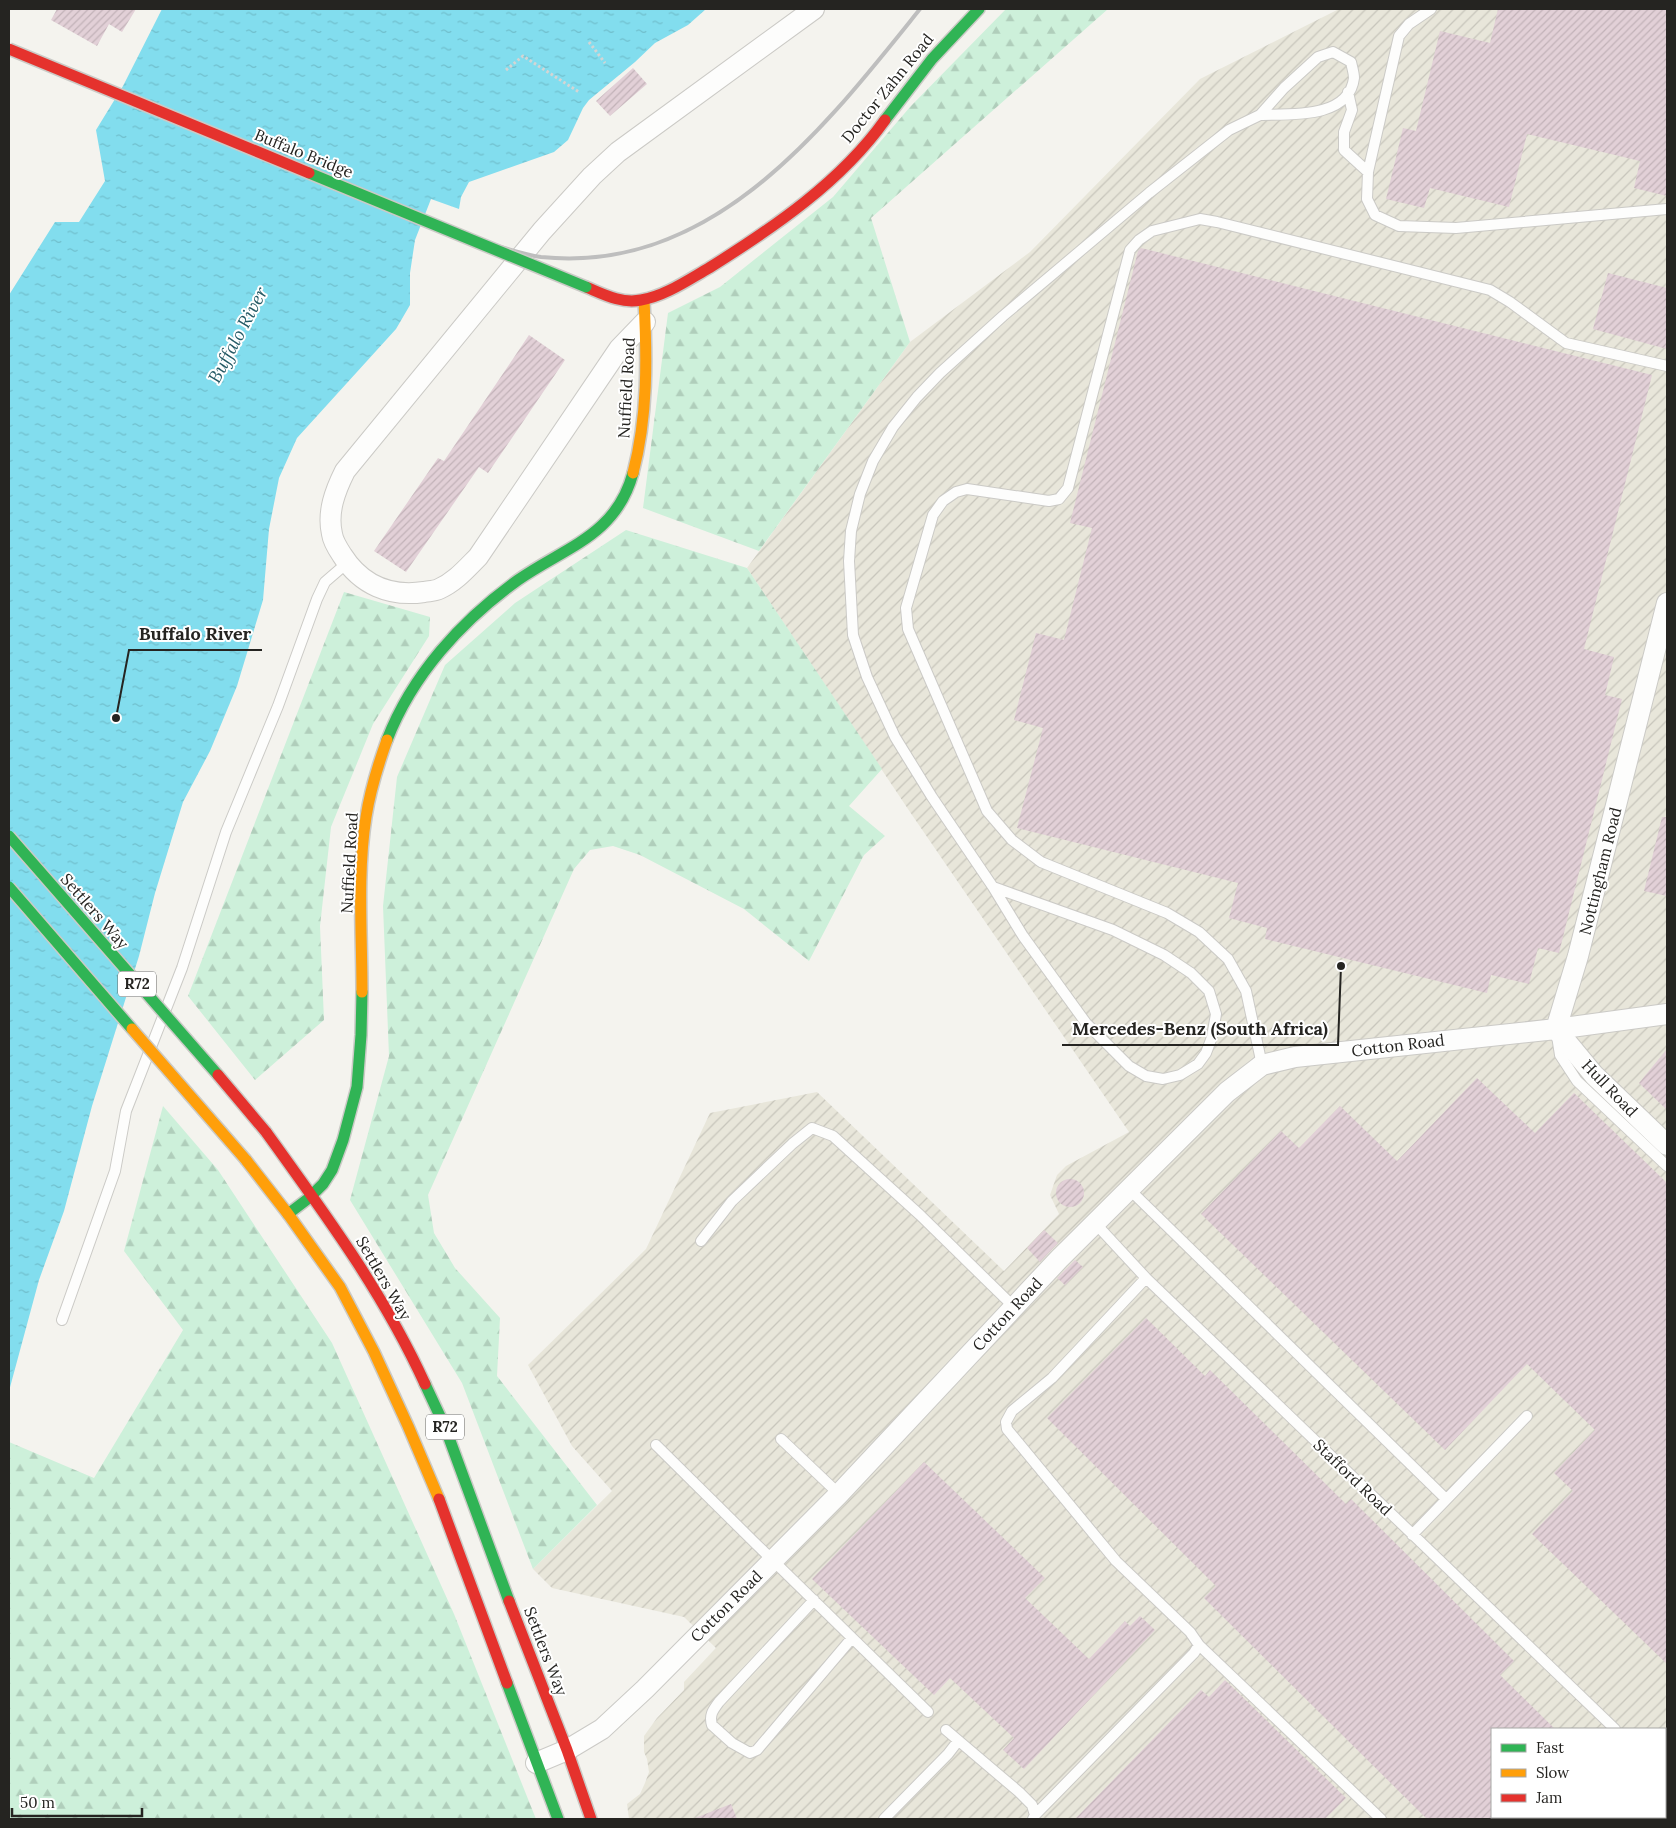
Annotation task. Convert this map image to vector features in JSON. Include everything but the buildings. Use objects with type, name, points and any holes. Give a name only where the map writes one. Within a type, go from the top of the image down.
[{"type":"main road","name":"Doctor Zahn Road","points":[[586,287],[630,301],[644,300],[684,282],[732,255],[800,207],[873,135],[930,60],[964,22],[979,9]]},
{"type":"main road","name":"Buffalo Bridge","points":[[9,49],[586,287]]},
{"type":"main road","name":"Nuffield Road","points":[[288,1214],[313,1196],[328,1178],[336,1161],[353,1108],[358,1080],[362,1009],[363,853],[368,807],[378,768],[399,711],[431,662],[480,609],[538,566],[594,532],[610,518],[627,494],[634,473],[644,417],[646,376],[644,300]]},
{"type":"main road","name":"Settlers Way","points":[[9,836],[266,1132],[313,1196],[364,1271],[414,1360],[445,1427],[592,1819]]},
{"type":"main road","name":"R72","points":[[9,887],[246,1160],[288,1214],[340,1287],[374,1352],[434,1487],[558,1819]]},
{"type":"street","points":[[645,322],[619,349],[478,557],[450,583],[438,590],[408,594],[389,591],[361,577],[347,563],[332,536],[331,521],[336,490],[345,471],[542,232],[592,176],[618,152],[814,9]]},
{"type":"street","name":"Nottingham Road","points":[[1556,1028],[1578,956],[1667,603]]},
{"type":"street","points":[[1556,1028],[1667,1014]]},
{"type":"street","name":"Cotton Road","points":[[536,1763],[567,1750],[602,1729],[638,1696],[839,1494],[1095,1223],[1227,1092],[1262,1065],[1295,1057],[1556,1028]]},
{"type":"street","name":"Hull Road","points":[[1556,1028],[1594,1075],[1667,1145]]},
{"type":"lane","points":[[1431,9],[1409,24],[1399,36],[1368,172],[1367,199],[1374,215],[1399,226],[1456,228],[1667,209]]},
{"type":"lane","points":[[992,887],[1113,930],[1164,955],[1191,973],[1209,991],[1216,1014],[1212,1037],[1206,1054],[1198,1064],[1180,1075],[1163,1079],[1146,1076],[1129,1066],[1086,1023],[1023,936],[895,738],[867,677],[853,635],[849,561],[851,531],[860,494],[874,461],[893,427],[917,397],[940,373],[1003,316],[1149,193],[1228,130],[1260,114],[1284,88],[1318,58],[1333,52],[1351,62],[1354,78],[1348,92],[1336,106],[1301,114],[1260,114]]},
{"type":"lane","points":[[1348,92],[1352,110],[1344,132],[1344,150],[1368,172]]},
{"type":"lane","points":[[1262,1065],[1246,991],[1228,959],[1199,932],[1167,913],[1041,862],[1012,840],[987,811],[908,629],[906,608],[933,515],[943,501],[956,492],[967,489],[1049,501],[1059,499],[1068,488],[1130,250],[1139,240],[1152,231],[1200,219],[1490,290],[1510,302],[1566,343],[1667,366]]},
{"type":"lane","points":[[62,1320],[115,1170],[126,1111],[182,968],[226,832],[278,706],[317,599],[326,582],[347,563]]},
{"type":"lane","points":[[1556,1028],[1560,1055],[1577,1081],[1667,1166]]},
{"type":"lane","points":[[701,1241],[732,1201],[792,1144],[812,1128],[833,1136],[920,1215],[1014,1307]]},
{"type":"lane","points":[[1129,1189],[1446,1499]]},
{"type":"lane","name":"Stafford Road","points":[[1095,1223],[1146,1278],[1614,1728]]},
{"type":"lane","points":[[1146,1278],[1052,1378],[1012,1411],[1006,1422],[1007,1429],[1116,1561],[1190,1632],[1199,1644],[1381,1819]]},
{"type":"lane","points":[[1412,1534],[1527,1416]]},
{"type":"lane","points":[[781,1439],[839,1494]]},
{"type":"lane","points":[[656,1445],[928,1712]]},
{"type":"lane","points":[[814,1600],[719,1702],[712,1712],[710,1719],[712,1725],[742,1749],[750,1753],[757,1750],[852,1638]]},
{"type":"lane","points":[[1034,1817],[1194,1653],[1199,1644]]},
{"type":"lane","points":[[946,1730],[1020,1792],[1032,1805],[1034,1817]]},
{"type":"lane","points":[[884,1819],[948,1754],[958,1740]]},
{"type":"path","points":[[589,42],[605,63]]},
{"type":"path","points":[[506,70],[523,56],[579,92]]},
{"type":"shaded area","points":[[1339,9],[1667,9],[1667,1819],[629,1819],[627,1804],[640,1794],[649,1772],[644,1752],[644,1736],[657,1718],[684,1690],[684,1682],[716,1648],[684,1617],[552,1588],[533,1569],[612,1491],[572,1446],[528,1365],[646,1249],[710,1113],[817,1092],[1004,1271],[1059,1214],[1050,1195],[1057,1175],[1066,1166],[1129,1132],[910,812],[747,568],[910,342],[1030,252],[1200,79]]},
{"type":"green space","points":[[1006,9],[1108,9],[871,218],[910,342],[759,551],[643,508],[668,313],[720,287],[833,197],[910,107]]},
{"type":"green space","points":[[626,530],[747,568],[882,769],[849,806],[885,836],[864,855],[809,961],[744,909],[640,855],[613,846],[590,850],[574,869],[428,1195],[434,1233],[455,1268],[500,1318],[497,1376],[597,1505],[533,1569],[462,1383],[350,1200],[389,1056],[383,906],[397,777],[445,665],[515,603]]},
{"type":"green space","points":[[344,592],[430,617],[429,636],[373,724],[331,827],[320,926],[324,1020],[255,1080],[188,996]]},
{"type":"green space","points":[[163,1106],[218,1170],[332,1343],[454,1614],[536,1819],[9,1819],[9,1442],[94,1478],[183,1330],[124,1251]]},
{"type":"water","name":"Buffalo River","points":[[162,9],[706,9],[688,25],[655,43],[589,100],[583,108],[568,140],[554,152],[469,182],[461,197],[459,209],[431,199],[415,240],[410,273],[410,305],[396,329],[297,438],[279,478],[269,529],[263,600],[237,686],[210,751],[183,802],[155,893],[139,956],[92,1106],[64,1211],[39,1280],[9,1391],[9,295],[55,222],[79,222],[105,181],[96,130],[123,86]]},
{"type":"railway","points":[[9,46],[479,240],[517,252],[541,257],[603,256],[659,242],[711,218],[759,184],[804,144],[845,100],[920,9]]},
{"type":"traffic: fast","points":[[885,120],[932,59],[979,9]]},
{"type":"traffic: fast","points":[[309,173],[586,287]]},
{"type":"traffic: fast","points":[[387,740],[397,716],[410,693],[424,672],[458,632],[477,613],[518,580],[587,538],[602,526],[614,512],[625,494],[633,473]]},
{"type":"traffic: fast","points":[[9,836],[218,1075]]},
{"type":"traffic: fast","points":[[9,887],[132,1029]]},
{"type":"traffic: fast","points":[[288,1214],[309,1198],[323,1184],[332,1170],[343,1140],[357,1087],[362,992]]},
{"type":"traffic: fast","points":[[425,1384],[445,1427],[509,1601]]},
{"type":"traffic: fast","points":[[507,1683],[558,1819]]},
{"type":"traffic: slow","points":[[633,473],[644,409],[646,343],[644,300]]},
{"type":"traffic: slow","points":[[362,992],[361,882],[363,839],[372,788],[387,740]]},
{"type":"traffic: slow","points":[[132,1029],[246,1160]]},
{"type":"traffic: slow","points":[[246,1160],[288,1214],[340,1287],[374,1352],[439,1499]]},
{"type":"traffic: jam","points":[[9,49],[309,173]]},
{"type":"traffic: jam","points":[[586,287],[612,298],[634,301],[659,295],[685,282],[757,237],[827,184],[848,164],[885,120]]},
{"type":"traffic: jam","points":[[218,1075],[266,1132]]},
{"type":"traffic: jam","points":[[266,1132],[372,1285],[409,1350],[425,1384]]},
{"type":"traffic: jam","points":[[439,1499],[507,1683]]},
{"type":"traffic: jam","points":[[509,1601],[567,1750],[591,1819]]},
{"type":"place","name":"Buffalo River","points":[[116,718]]},
{"type":"place","name":"Mercedes-Benz (South Africa)","points":[[1341,966]]}]
